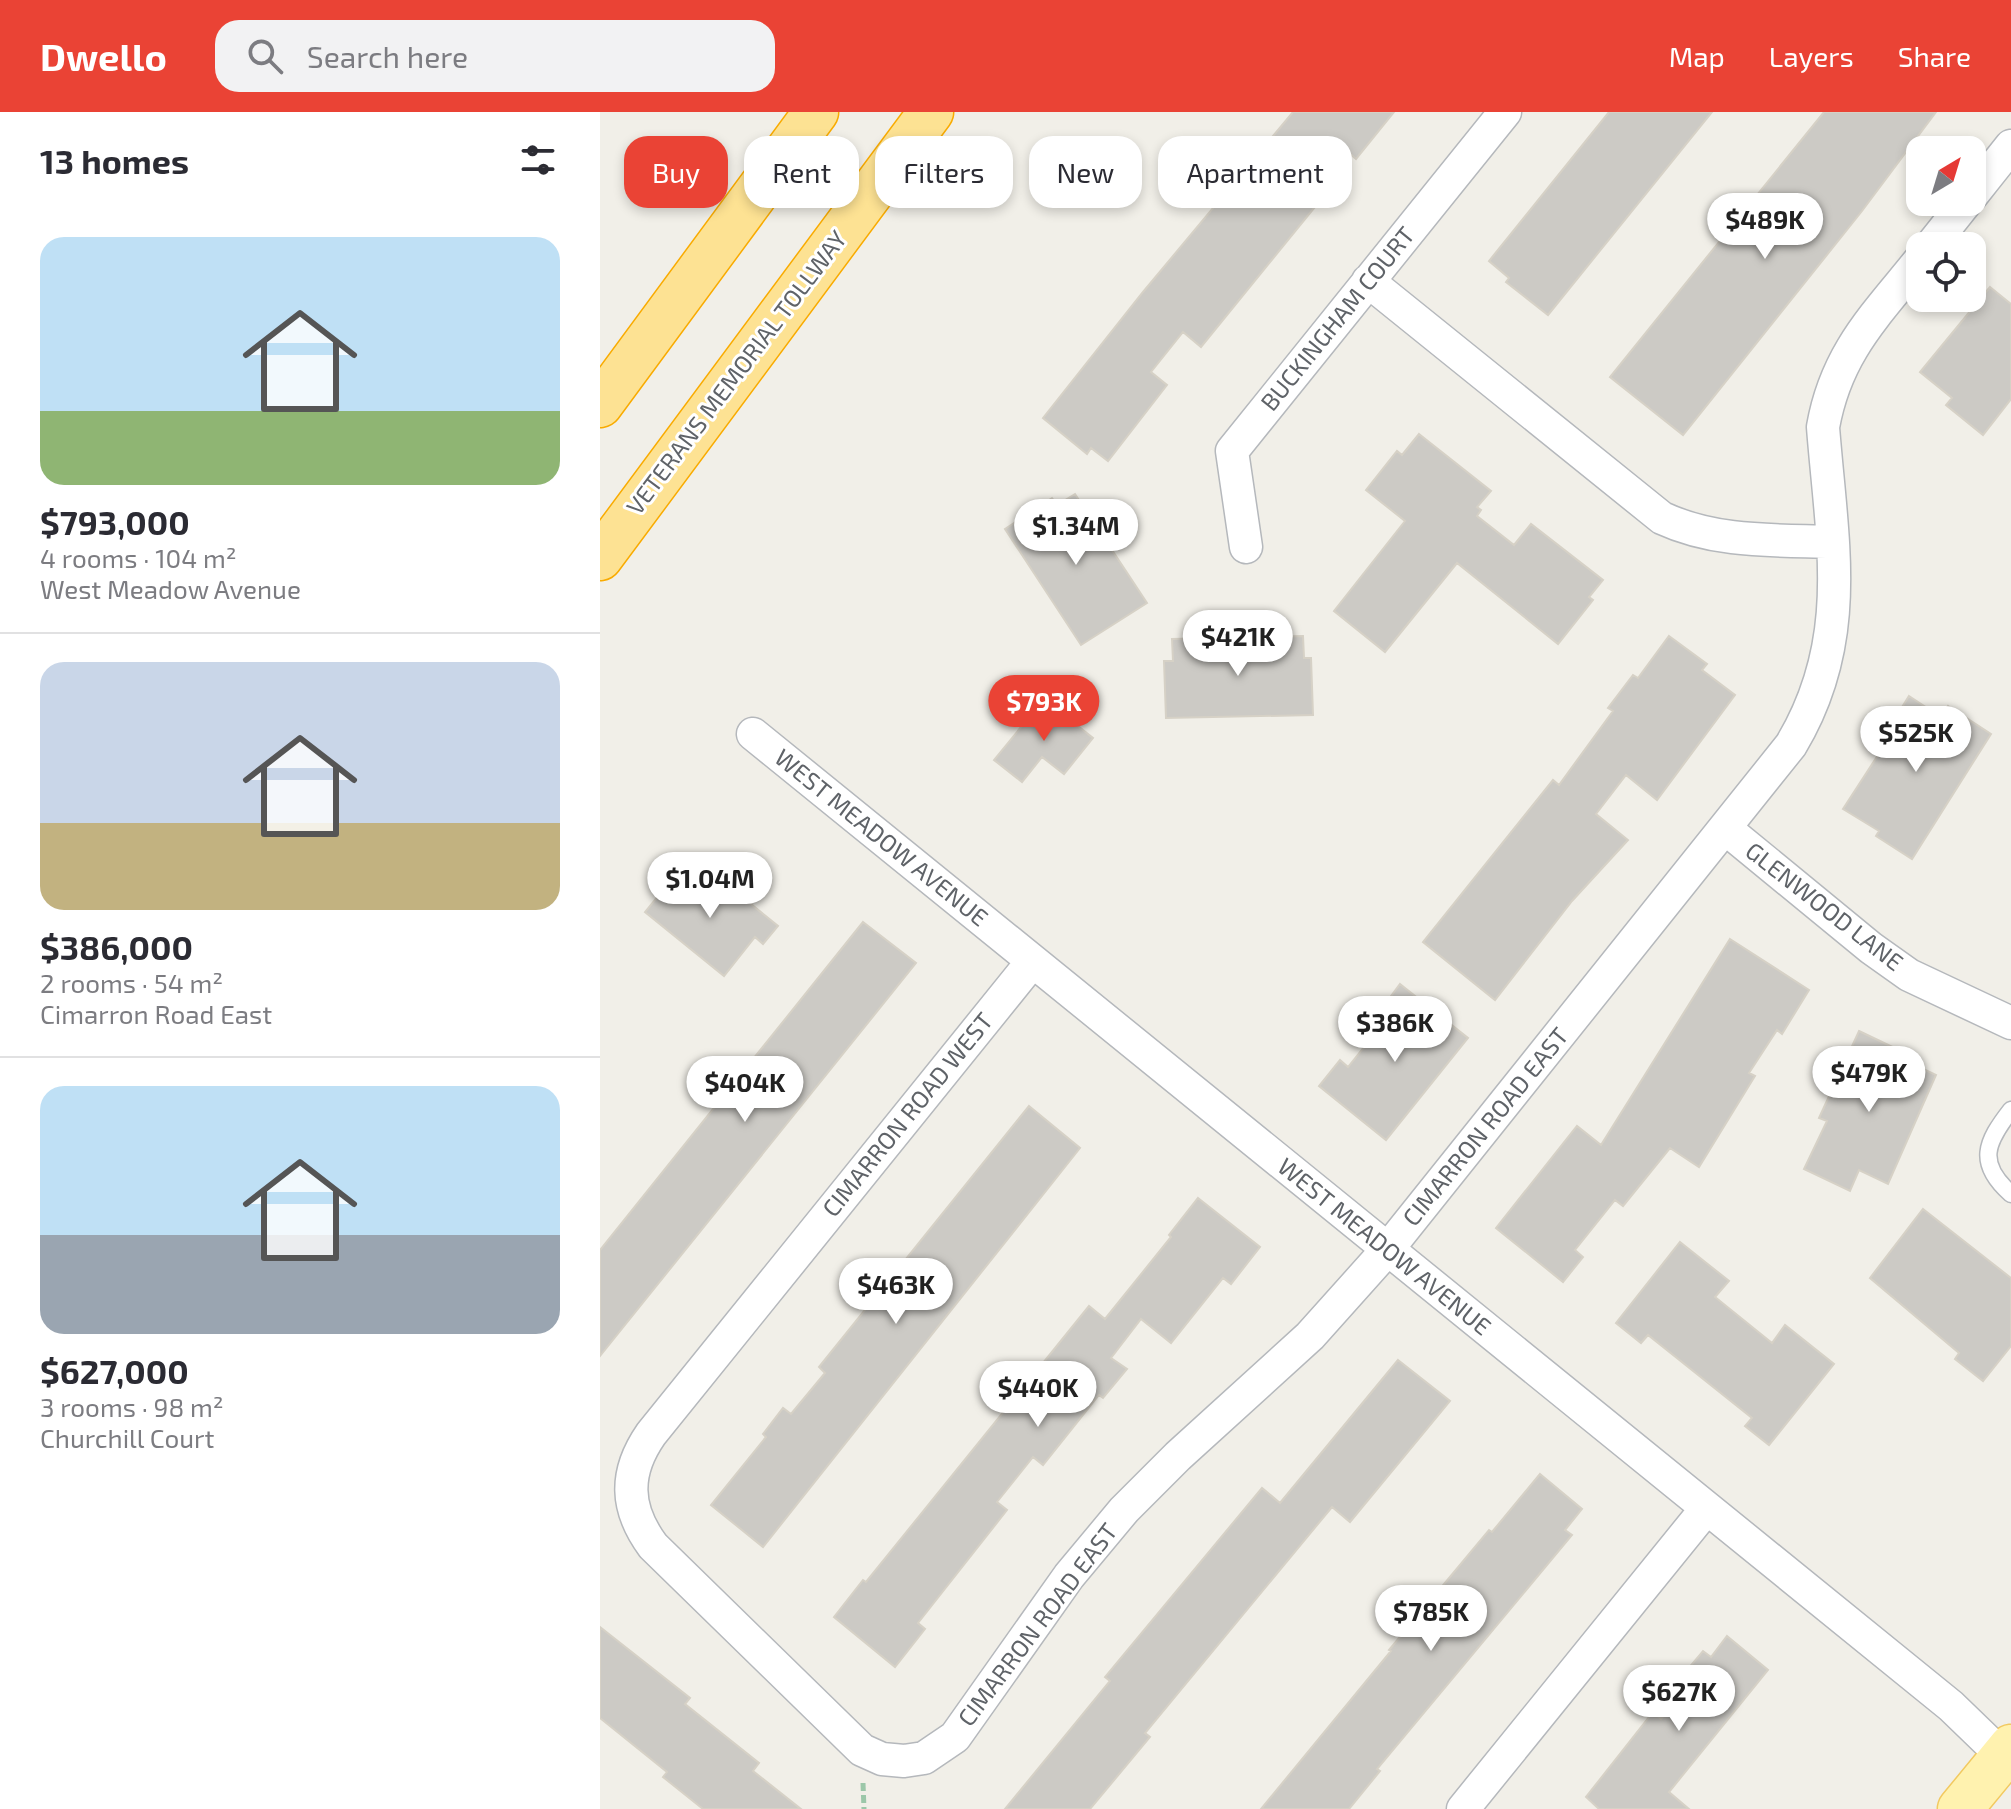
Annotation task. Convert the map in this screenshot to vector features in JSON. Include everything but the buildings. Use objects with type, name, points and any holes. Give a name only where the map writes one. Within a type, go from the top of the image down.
[{"type":"highway","points":[[600,405],[813,112]]},
{"type":"highway","name":"VETERANS MEMORIAL TOLLWAY","points":[[600,558],[931,112]]},
{"type":"main road","points":[[1960,1809],[2009,1756]]},
{"type":"street","name":"BUCKINGHAM COURT","points":[[1246,547],[1232,451],[1505,112]]},
{"type":"street","points":[[1986,177],[2011,146]]},
{"type":"street","points":[[1942,232],[1955,216]]},
{"type":"street","name":"CIMARRON ROAD EAST","points":[[791,1681],[862,1750],[882,1759],[904,1761],[924,1758],[955,1737],[1069,1576],[1124,1510],[1178,1456],[1310,1336],[1387,1250],[1726,829],[1791,745],[1806,720],[1826,667],[1835,610],[1823,427],[1828,398],[1854,343],[1906,278]]},
{"type":"street","points":[[1368,281],[1662,518],[1689,530],[1720,537],[1832,542]]},
{"type":"street","name":"WEST MEADOW AVENUE","points":[[753,734],[2009,1756]]},
{"type":"street","name":"GLENWOOD LANE","points":[[1726,829],[1871,948],[1909,975],[2011,1023]]},
{"type":"street","name":"CIMARRON ROAD WEST","points":[[791,1681],[653,1546],[640,1529],[629,1494],[635,1461],[651,1434],[1032,962]]},
{"type":"street","points":[[1463,1809],[1706,1509]]},
{"type":"lane","points":[[2011,1110],[1988,1146],[1992,1173],[2011,1194]]}]
